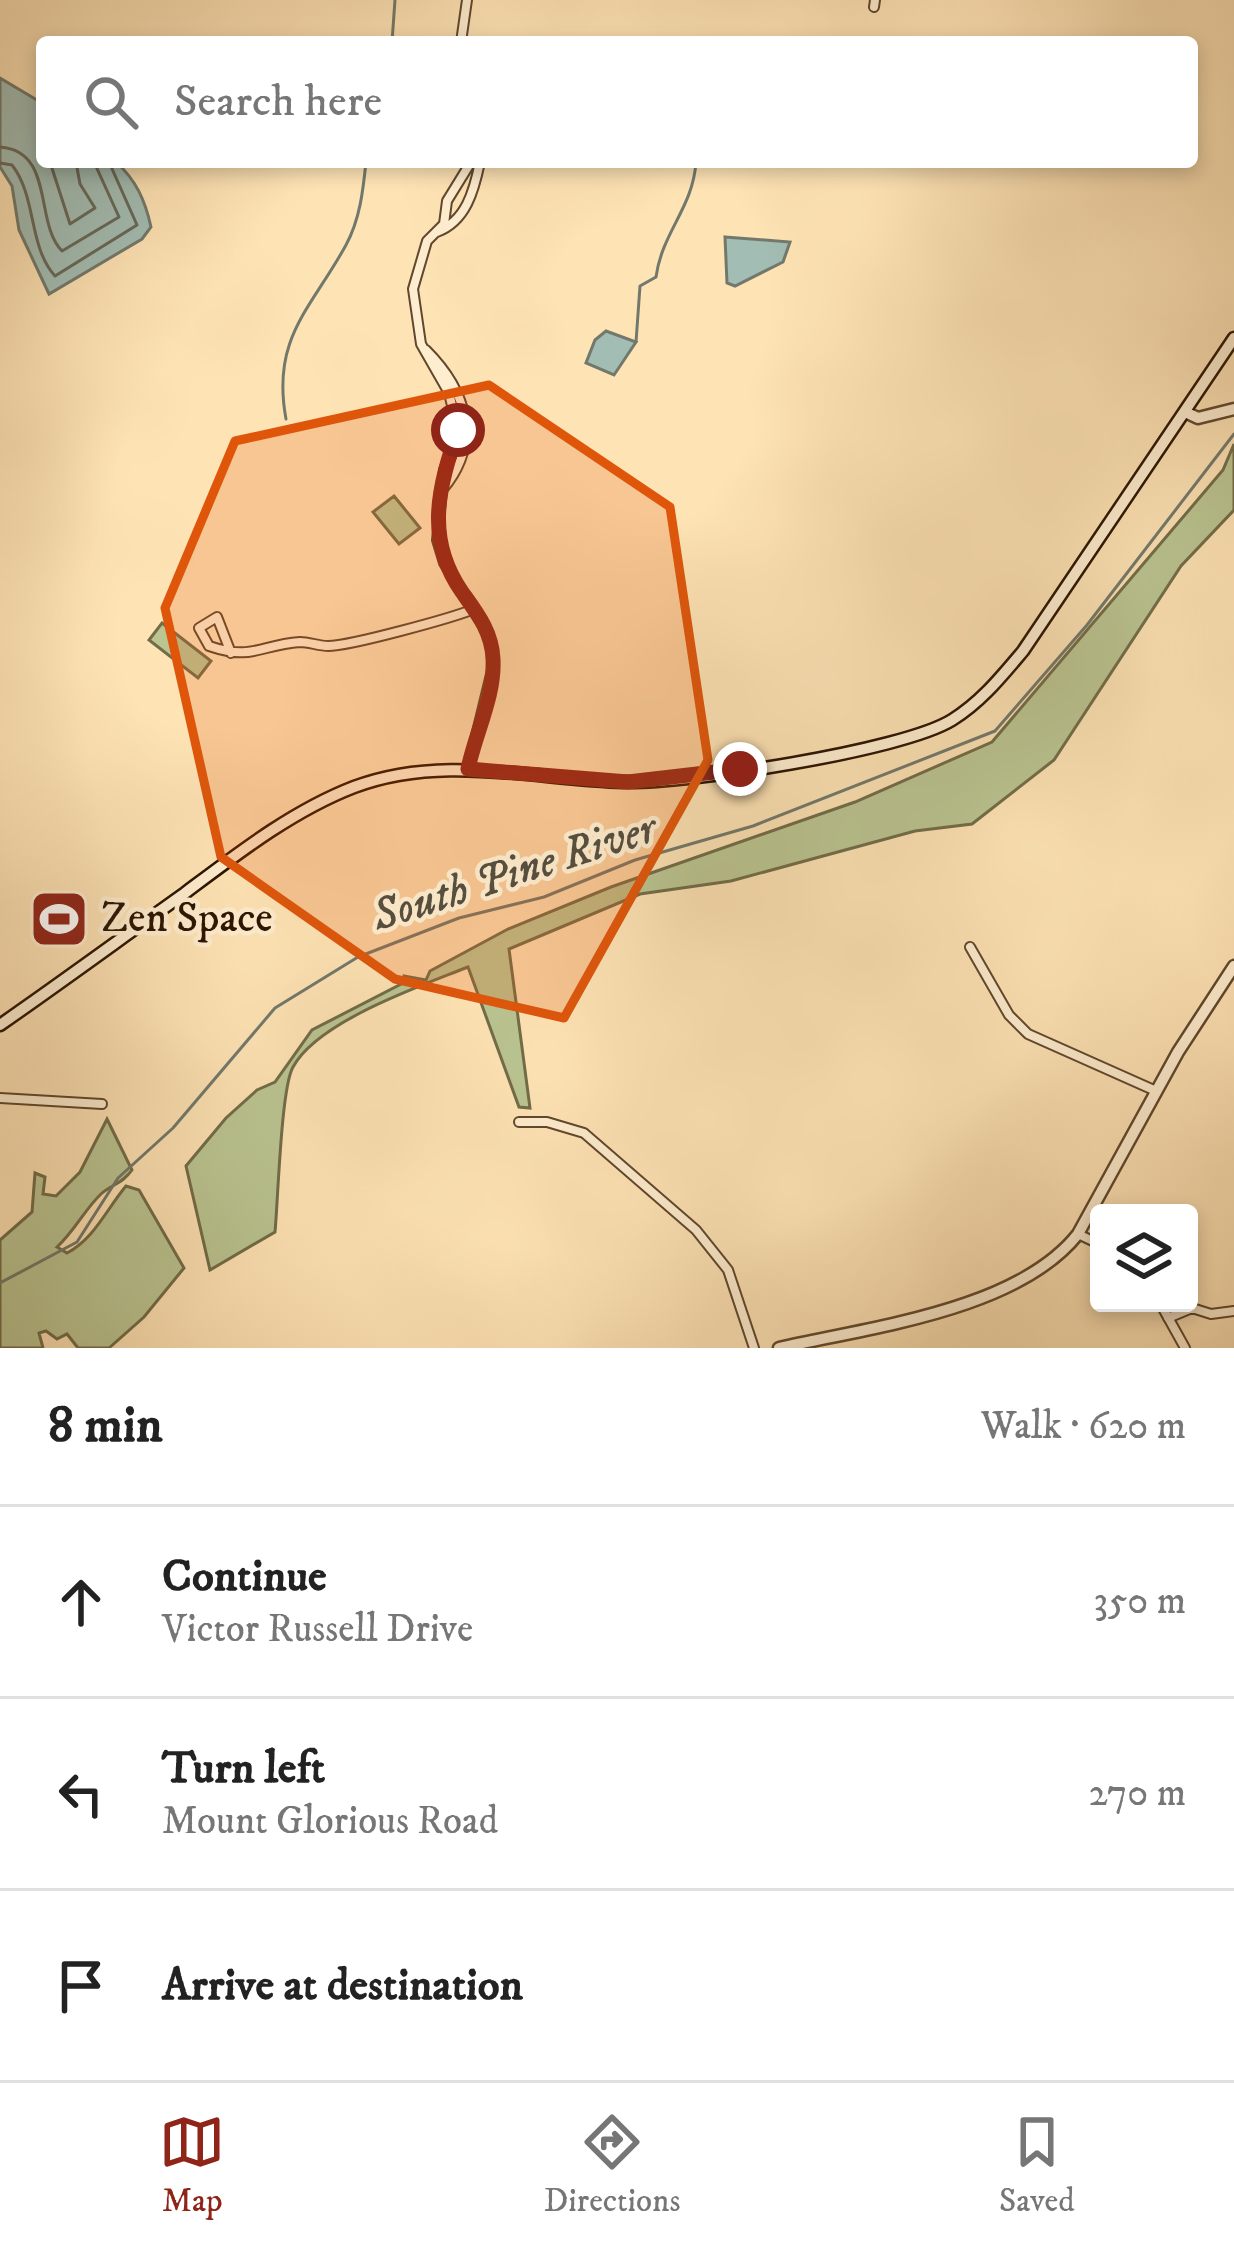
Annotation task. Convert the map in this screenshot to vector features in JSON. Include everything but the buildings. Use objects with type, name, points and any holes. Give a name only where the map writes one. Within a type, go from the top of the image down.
[{"type":"main road","points":[[0,1025],[229,861],[304,811],[355,787],[427,769],[628,782],[676,780],[904,741],[949,722],[989,692],[1024,652],[1234,338]]},
{"type":"main road","points":[[1185,412],[1198,418],[1228,411]]},
{"type":"main road","points":[[779,1348],[1008,1288],[1040,1271],[1078,1234],[1156,1091],[1234,966]]},
{"type":"street","points":[[462,36],[467,0]]},
{"type":"street","points":[[468,769],[494,662],[487,631],[444,562],[437,540],[442,490],[458,430],[458,402],[421,344],[413,289],[418,261],[444,224],[458,178],[469,168]]},
{"type":"street","points":[[436,232],[454,224],[465,209],[475,168]]},
{"type":"street","points":[[231,653],[224,622],[217,617],[199,628],[209,646],[231,653],[250,656],[300,642],[332,646],[446,621],[474,609]]},
{"type":"street","points":[[970,946],[1009,1015],[1028,1034],[1156,1091]]},
{"type":"street","points":[[0,1098],[102,1104]]},
{"type":"street","points":[[519,1122],[547,1122],[584,1133],[696,1230],[728,1270],[754,1348]]},
{"type":"street","points":[[1078,1234],[1090,1240]]},
{"type":"street","points":[[1168,1318],[1192,1308],[1211,1314],[1234,1311]]},
{"type":"street","points":[[1165,1312],[1185,1348]]},
{"type":"street","points":[[850,1332],[856,1348]]},
{"type":"highlighted area","points":[[489,385],[670,507],[708,760],[564,1018],[395,979],[221,857],[165,608],[235,441]]},
{"type":"green space","points":[[1234,444],[1234,510],[1181,566],[1054,760],[972,824],[915,831],[731,881],[640,894],[509,949],[530,1108],[519,1107],[468,967],[347,1020],[306,1050],[293,1067],[283,1120],[275,1232],[210,1270],[186,1166],[226,1118],[257,1090],[275,1082],[312,1030],[403,983],[404,976],[426,980],[430,971],[508,929],[611,887],[855,802],[992,742],[1223,470]]},
{"type":"green space","points":[[394,496],[420,528],[399,544],[373,512]]},
{"type":"green space","points":[[162,623],[211,661],[198,678],[149,640]]},
{"type":"green space","points":[[107,1119],[132,1170],[101,1194],[57,1247],[67,1253],[85,1240],[126,1186],[139,1190],[184,1268],[144,1317],[109,1348],[78,1348],[67,1334],[57,1339],[46,1331],[39,1333],[43,1348],[0,1348],[0,1240],[32,1212],[35,1173],[45,1177],[43,1194],[56,1196],[80,1172]]},
{"type":"water","points":[[0,78],[36,99],[36,168],[122,168],[139,191],[151,227],[142,239],[49,294],[19,230],[12,186],[0,167]]},
{"type":"water","points":[[725,237],[790,242],[783,262],[735,286],[727,283]]},
{"type":"water","points":[[606,331],[636,342],[614,375],[586,363],[595,340]]},
{"type":"waterway","points":[[392,36],[395,0]]},
{"type":"waterway","points":[[286,419],[283,391],[289,345],[351,235],[365,168]]},
{"type":"waterway","points":[[636,342],[640,286],[656,277],[695,168]]},
{"type":"waterway","name":"South Pine River","points":[[0,1283],[77,1242],[118,1178],[173,1128],[275,1008],[358,957],[459,918],[544,897],[635,860],[753,826],[995,731],[1087,625],[1234,434]]},
{"type":"place","name":"Zen Space","points":[[59,919]]},
{"type":"route","points":[[458,430],[444,470],[437,540],[444,562],[487,631],[494,662],[468,769],[628,782],[740,769]]}]
